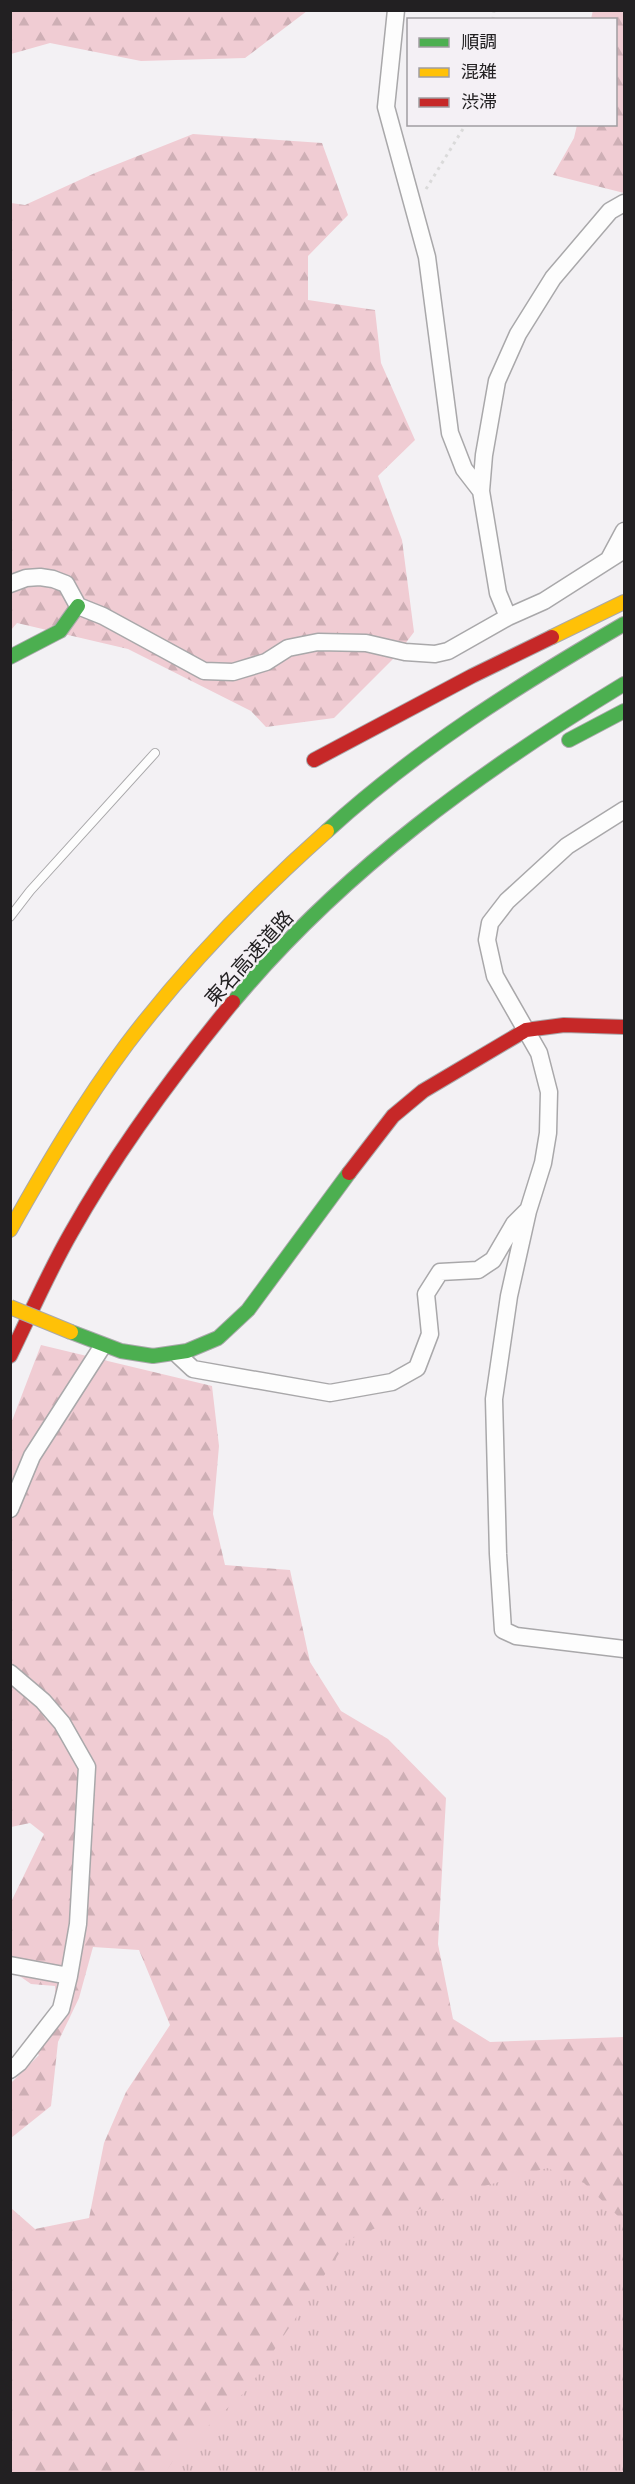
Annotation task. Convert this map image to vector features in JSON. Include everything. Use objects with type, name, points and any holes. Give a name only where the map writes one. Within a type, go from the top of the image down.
[{"type":"main road","points":[[314,760],[472,676],[624,602]]},
{"type":"main road","points":[[10,657],[60,631],[78,606]]},
{"type":"main road","name":"東名高速道路","points":[[10,1230],[42,1172],[106,1074],[183,977],[262,890],[347,810],[442,736],[512,688],[624,624]]},
{"type":"main road","name":"東名高速道路","points":[[10,1356],[78,1220],[112,1165],[155,1103],[232,1003],[342,889],[447,800],[508,756],[624,684]]},
{"type":"main road","points":[[560,746],[624,711]]},
{"type":"main road","points":[[456,813],[475,799]]},
{"type":"main road","points":[[155,1103],[246,1008]]},
{"type":"main road","points":[[10,1307],[102,1347],[129,1355],[178,1355],[223,1335],[241,1318],[393,1116],[423,1091],[526,1030],[564,1025],[624,1027]]},
{"type":"street","points":[[396,10],[386,107],[427,257],[450,433],[464,469],[481,491]]},
{"type":"street","points":[[508,617],[498,593],[481,491],[484,455],[497,381],[518,334],[553,278],[610,211],[624,204]]},
{"type":"street","points":[[608,560],[624,531]]},
{"type":"street","points":[[10,584],[33,577],[53,579],[66,584],[78,606],[103,616],[204,671],[233,672],[266,662],[288,648],[318,642],[366,643],[405,652],[435,654],[448,651],[508,617],[544,601],[624,550]]},
{"type":"street","points":[[624,810],[567,846],[507,901],[490,922],[487,940],[495,976],[539,1053],[549,1092],[548,1132],[543,1163],[528,1211],[509,1296],[494,1399],[498,1554],[503,1630],[516,1636],[616,1646],[624,1649]]},
{"type":"street","points":[[178,1355],[193,1369],[330,1393],[392,1382],[417,1368],[430,1334],[426,1294],[440,1272],[477,1270],[493,1260],[514,1224],[528,1211]]},
{"type":"street","points":[[10,1509],[32,1456],[102,1347]]},
{"type":"street","points":[[10,1673],[43,1701],[63,1723],[87,1767],[78,1924],[61,2009],[19,2063],[10,2070]]},
{"type":"street","points":[[10,1965],[69,1976]]},
{"type":"lane","points":[[10,917],[30,891],[155,753]]},
{"type":"path","points":[[414,204],[440,169],[465,126]]},
{"type":"green space","points":[[11,10],[307,11],[245,58],[141,61],[50,43],[11,54]]},
{"type":"green space","points":[[593,10],[624,11],[624,193],[553,175],[574,138],[577,126],[617,126],[617,18],[591,18]]},
{"type":"green space","points":[[193,134],[322,143],[348,215],[308,256],[308,300],[375,310],[381,363],[415,440],[378,476],[402,540],[414,632],[396,656],[334,718],[266,727],[251,711],[128,649],[17,623],[11,630],[11,203],[25,205],[95,173]]},
{"type":"green space","points":[[41,1345],[212,1386],[219,1446],[213,1514],[225,1565],[290,1570],[310,1662],[341,1711],[388,1739],[446,1798],[438,1944],[453,2019],[490,2042],[624,2037],[624,2222],[584,2183],[547,2168],[450,2196],[348,2240],[248,2389],[176,2456],[165,2473],[11,2473],[11,2208],[35,2229],[89,2218],[104,2143],[126,2092],[170,2025],[139,1950],[93,1947],[79,1998],[58,2042],[51,2106],[11,2138],[11,2083],[39,2055],[30,2046],[56,2003],[55,1986],[31,1984],[11,1970],[11,1902],[44,1834],[30,1823],[11,1827],[10,1426]]},
{"type":"green space","points":[[442,2156],[624,2170],[624,2473],[130,2474],[234,2317]]},
{"type":"traffic: fast","points":[[10,657],[60,631],[78,606]]},
{"type":"traffic: fast","points":[[327,831],[397,773],[470,720],[624,624]]},
{"type":"traffic: fast","points":[[233,1002],[275,954],[320,909],[415,827],[517,752],[624,684]]},
{"type":"traffic: fast","points":[[569,740],[624,711]]},
{"type":"traffic: fast","points":[[71,1332],[121,1351],[153,1356],[187,1351],[218,1338],[248,1310],[349,1173]]},
{"type":"traffic: slow","points":[[552,637],[624,602]]},
{"type":"traffic: slow","points":[[10,1230],[80,1112],[150,1015],[222,933],[327,831]]},
{"type":"traffic: slow","points":[[10,1307],[71,1332]]},
{"type":"traffic: jam","points":[[314,760],[472,676],[552,637]]},
{"type":"traffic: jam","points":[[10,1356],[63,1248],[107,1173],[189,1057],[233,1002]]},
{"type":"traffic: jam","points":[[349,1173],[393,1116],[423,1091],[526,1030],[564,1025],[624,1027]]}]
